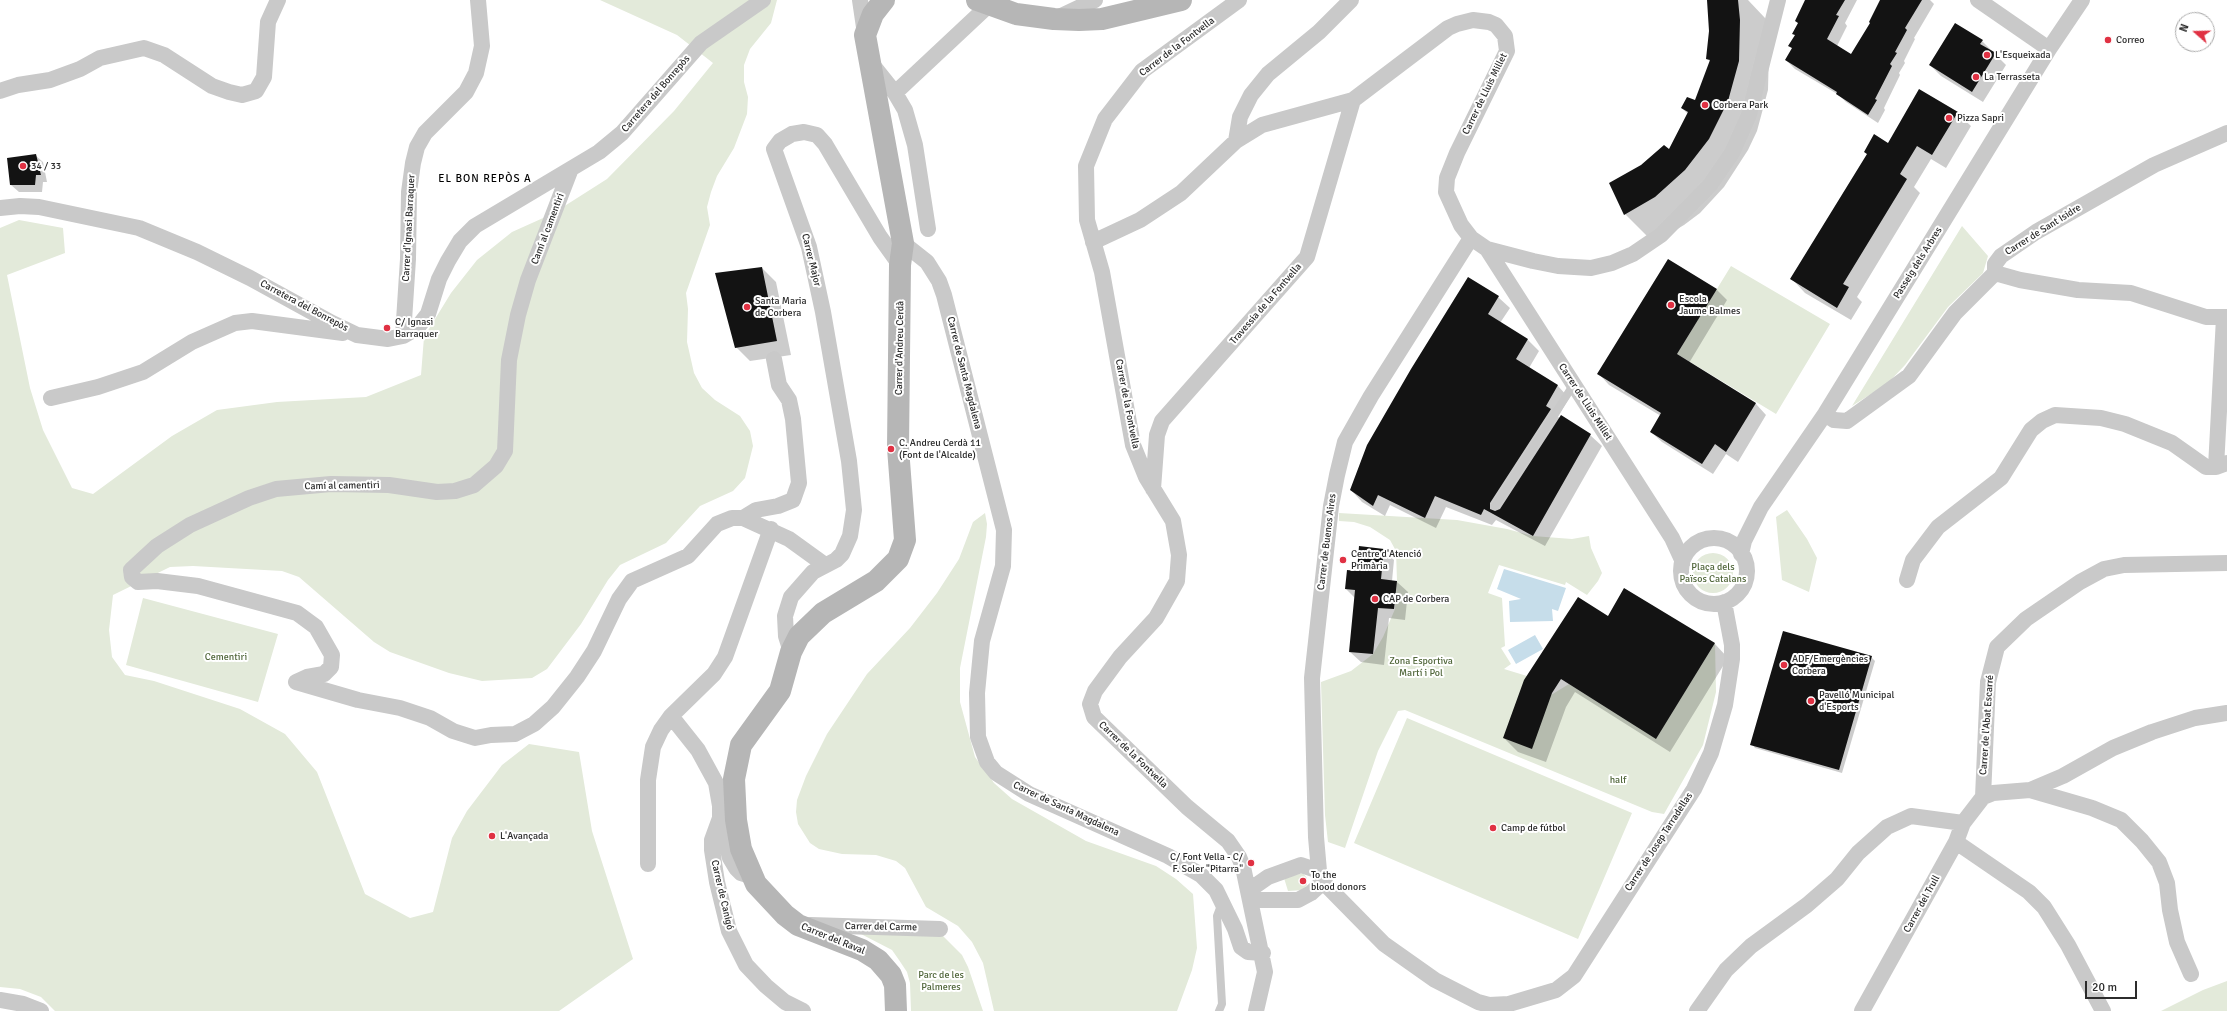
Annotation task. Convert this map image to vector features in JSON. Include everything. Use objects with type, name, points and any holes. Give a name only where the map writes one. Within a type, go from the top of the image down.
[{"type":"street","points":[[0,91],[18,85],[50,80],[80,69],[100,58],[144,48],[164,55],[212,86],[242,95],[256,90],[264,77],[268,22],[278,0]]},
{"type":"street","name":"Carrer d'Ignasi Barraquer","points":[[403,336],[408,259],[409,192],[413,163],[425,132],[466,92],[476,73],[482,46],[478,0]]},
{"type":"street","name":"Carretera del Bonrepòs","points":[[0,208],[20,206],[39,207],[123,224],[158,234],[250,278],[332,323],[357,334],[381,339],[403,336],[417,328],[428,314],[439,279],[448,261],[460,241],[475,226],[600,152],[622,133],[701,43],[763,0]]},
{"type":"street","points":[[860,0],[865,35]]},
{"type":"street","name":"Carrer d'Andreu Cerdà","points":[[791,652],[799,636],[810,624],[823,613],[876,581],[895,563],[903,550],[905,540],[898,448],[900,265],[903,243],[865,35],[873,14],[884,0]]},
{"type":"street","points":[[1054,19],[1095,0]]},
{"type":"street","points":[[895,93],[983,2],[1016,14],[1054,19],[1102,19],[1181,0]]},
{"type":"street","name":"Carrer de la Fontvella","points":[[1239,0],[1142,71],[1105,119],[1086,166],[1087,220],[1102,272],[1134,446],[1146,477],[1173,522],[1179,555],[1177,581],[1156,618],[1120,657],[1095,690],[1090,704],[1094,717],[1187,807],[1228,841],[1243,867],[1263,953],[1265,972],[1256,1011]]},
{"type":"street","points":[[1236,141],[1240,117],[1251,95],[1268,74],[1319,32],[1351,0]]},
{"type":"street","points":[[1486,248],[1523,260],[1558,266],[1591,268],[1612,263],[1639,251],[1661,235],[1710,185],[1732,153],[1749,115],[1778,0]]},
{"type":"street","points":[[1978,0],[2049,49]]},
{"type":"street","name":"Passeig dels Arbres","points":[[1742,554],[1752,523],[1800,448],[1825,414],[2049,49],[2082,0]]},
{"type":"street","name":"Carrer de Lluis Millet","points":[[1093,242],[1140,220],[1181,193],[1236,141],[1262,125],[1353,100],[1448,28],[1464,20],[1489,22],[1496,25],[1505,36],[1507,51],[1456,153],[1447,178],[1446,192],[1461,225],[1470,238],[1486,248],[1507,283],[1574,384],[1672,538],[1683,562]]},
{"type":"street","points":[[869,60],[895,93],[905,110],[915,145],[928,228]]},
{"type":"street","name":"Travessia de la Fontvella","points":[[1153,489],[1156,442],[1162,421],[1307,257],[1353,100]]},
{"type":"street","name":"Carrer Major","points":[[825,565],[836,560],[842,554],[850,536],[854,510],[836,384],[823,312],[809,247],[774,149],[780,141],[792,134],[804,132],[817,135],[821,139],[857,195],[880,237],[900,265]]},
{"type":"street","name":"Carrer de Sant Isidre","points":[[1825,414],[1834,420],[1847,421],[1909,376],[1954,313],[1995,273],[1995,264],[1997,260],[2036,232],[2154,165],[2227,133]]},
{"type":"street","name":"Camí al camentiri","points":[[570,170],[528,280],[518,315],[509,360],[505,450],[496,466],[474,484],[455,491],[437,492],[389,485],[331,484],[276,489],[249,498],[190,525],[157,546],[131,570],[132,577],[138,582],[156,581],[198,586],[297,613],[316,627],[332,655],[331,667],[324,674],[296,682],[358,700],[400,708],[430,718],[453,731],[475,738],[491,734],[515,734],[534,724],[553,707],[577,677],[594,651],[619,599],[632,582],[688,556],[717,524],[732,518],[743,518]]},
{"type":"street","name":"Carrer de Buenos Aires","points":[[1321,876],[1316,837],[1312,678],[1330,506],[1337,475],[1345,442],[1371,396],[1470,238]]},
{"type":"street","name":"Carrer de Santa Magdalena","points":[[903,243],[927,262],[944,295],[1004,530],[1004,554],[1000,580],[986,622],[980,654],[977,715],[978,737],[982,752],[996,773],[1011,784],[1071,814],[1168,856],[1201,875],[1216,890],[1236,929],[1241,947],[1248,952],[1263,953]]},
{"type":"street","points":[[1507,283],[1510,275],[1523,260]]},
{"type":"street","points":[[1907,580],[1913,560],[1938,527],[2001,478],[2031,430],[2042,421],[2055,415],[2101,418],[2125,424],[2172,443],[2206,467],[2221,465],[2226,317],[2206,317],[2131,293],[2078,290],[2020,280],[1995,273]]},
{"type":"street","points":[[52,398],[98,387],[143,372],[192,342],[235,323],[259,322],[357,334]]},
{"type":"street","points":[[743,518],[756,510],[793,500],[799,483],[794,419],[788,400],[779,385],[774,359]]},
{"type":"street","points":[[743,518],[771,529],[789,539],[825,565],[803,581],[791,597],[785,616],[786,636],[791,652]]},
{"type":"street","name":"Passeig dels Arbres","points":[[1723,540],[1752,523]]},
{"type":"street","points":[[648,864],[647,822],[649,773],[653,747],[661,730],[671,716],[714,674],[725,657],[771,529]]},
{"type":"street","points":[[1708,539],[1723,540],[1733,545],[1742,554],[1746,567],[1745,581],[1737,594],[1724,602],[1709,604],[1694,598],[1688,592],[1682,578],[1683,562],[1686,555],[1695,544],[1708,539]]},
{"type":"street","name":"Carrer de l'Abat Escarré","points":[[1983,797],[1988,682],[1997,647],[2026,619],[2080,582],[2104,569],[2124,565],[2227,563]]},
{"type":"street","name":"Carrer de Josep Tarradellas","points":[[1487,1008],[1509,1004],[1556,990],[1574,976],[1694,789],[1711,753],[1725,705],[1732,645],[1724,602]]},
{"type":"street","name":"Carrer del Raval","points":[[791,652],[780,691],[747,736],[736,760],[734,779],[736,820],[741,849],[751,876],[768,898],[798,925],[862,950],[878,960],[891,975],[895,985],[896,1011]]},
{"type":"street","points":[[1983,797],[1993,793],[2030,790],[2063,776],[2113,748],[2152,732],[2195,718],[2227,713]]},
{"type":"street","name":"Carrer de Canigó","points":[[671,716],[698,750],[711,772],[717,788],[720,818],[712,840],[712,850],[717,882],[729,931],[746,965],[771,990],[786,1002],[803,1011]]},
{"type":"street","points":[[2030,790],[2092,808],[2121,820],[2142,841],[2159,862],[2167,883],[2170,910],[2177,942],[2190,974]]},
{"type":"street","name":"Carrer del Trull","points":[[1862,1011],[1956,842],[1963,823],[1983,797]]},
{"type":"street","points":[[1697,1011],[1726,970],[1751,946],[1807,905],[1837,879],[1858,853],[1887,827],[1911,816],[1963,823]]},
{"type":"street","points":[[720,818],[730,858],[741,873],[751,876]]},
{"type":"street","points":[[1956,842],[2029,892],[2044,907],[2068,945],[2103,1011]]},
{"type":"street","points":[[1249,896],[1268,877],[1301,865],[1321,876],[1384,944],[1435,980],[1487,1008]]},
{"type":"street","points":[[1243,867],[1268,877]]},
{"type":"street","points":[[1249,896],[1298,900],[1312,894],[1321,876]]},
{"type":"street","name":"Carrer del Carme","points":[[798,925],[940,929]]},
{"type":"street","points":[[0,1000],[23,1004],[41,1011]]},
{"type":"lane","points":[[1495,506],[1574,384]]},
{"type":"lane","points":[[1219,1011],[1222,1004],[1217,916],[1222,902]]},
{"type":"green space","points":[[600,0],[777,0],[771,23],[750,49],[744,65],[744,82],[748,97],[747,114],[734,148],[717,176],[711,192],[707,207],[710,225],[686,293],[688,309],[687,342],[694,373],[702,388],[715,400],[740,416],[750,431],[753,446],[745,478],[733,491],[700,506],[666,543],[620,565],[608,580],[581,624],[547,669],[532,678],[482,681],[449,673],[390,652],[374,642],[299,577],[282,571],[193,566],[170,567],[113,595],[109,630],[112,657],[125,675],[154,681],[240,709],[285,734],[317,772],[365,894],[410,918],[433,912],[452,838],[467,811],[502,765],[529,744],[579,752],[592,831],[633,959],[559,1011],[55,1011],[41,997],[20,989],[0,987],[0,228],[19,220],[63,228],[65,253],[7,275],[30,388],[43,430],[72,488],[93,494],[172,436],[217,410],[277,402],[366,397],[421,375],[424,337],[451,293],[477,260],[512,232],[552,214],[607,179],[674,111],[713,63],[677,35]]},
{"type":"green space","points":[[1962,226],[1988,256],[1983,273],[1948,307],[1905,365],[1887,384],[1852,406]]},
{"type":"green space","points":[[1731,266],[1830,324],[1776,414],[1677,354]]},
{"type":"green space","points":[[1787,510],[1807,539],[1817,558],[1809,592],[1782,580],[1776,517]]},
{"type":"green space","points":[[985,513],[987,524],[986,537],[960,668],[960,702],[975,757],[994,783],[1012,799],[1086,841],[1156,866],[1176,879],[1193,894],[1197,948],[1192,970],[1177,1011],[994,1011],[983,963],[972,942],[958,926],[926,907],[905,868],[896,861],[876,855],[842,854],[819,849],[810,843],[798,824],[796,812],[797,800],[806,776],[827,734],[867,674],[910,628],[937,593],[959,559],[973,522]]},
{"type":"green space","name":"Zona Esportiva Martí i Pol","points":[[1339,513],[1457,520],[1507,529],[1533,536],[1572,539],[1589,536],[1591,548],[1602,573],[1598,581],[1587,595],[1566,582],[1565,585],[1499,565],[1488,593],[1502,598],[1505,646],[1501,648],[1511,664],[1504,669],[1527,676],[1525,681],[1551,695],[1569,684],[1656,738],[1715,643],[1716,692],[1703,745],[1664,814],[1652,812],[1405,710],[1398,711],[1378,751],[1345,848],[1328,842],[1325,815],[1321,682],[1351,671],[1373,654],[1383,637],[1395,609],[1397,581],[1396,551],[1390,540],[1370,527],[1354,522],[1339,521]]},
{"type":"green space","name":"Plaça dels Països Catalans","points":[[1717,553],[1724,556],[1730,562],[1733,573],[1732,581],[1724,590],[1717,593],[1709,593],[1702,590],[1694,581],[1693,569],[1696,562],[1705,554]]},
{"type":"green space","name":"Cementiri","points":[[143,598],[278,634],[258,702],[126,665]]},
{"type":"green space","name":"Camp de fútbol","points":[[1407,718],[1632,813],[1578,939],[1354,843]]},
{"type":"green space","points":[[1303,873],[1307,878],[1307,885],[1303,890],[1288,891],[1284,878]]},
{"type":"green space","name":"Parc de les Palmeres","points":[[861,934],[941,934],[962,955],[968,967],[983,1011],[911,1011],[910,983],[907,972],[892,950]]},
{"type":"green space","points":[[2227,981],[2227,1011],[2161,1011],[2203,990]]},
{"type":"water","points":[[1504,569],[1566,588],[1558,611],[1552,609],[1553,621],[1510,622],[1509,601],[1521,599],[1497,589]]},
{"type":"water","points":[[1535,635],[1543,649],[1516,664],[1508,650]]},
{"type":"building","name":"Corbera Park","points":[[1707,0],[1738,0],[1740,20],[1739,61],[1728,101],[1709,139],[1685,170],[1655,197],[1624,215],[1609,183],[1641,165],[1664,145],[1669,149],[1688,112],[1681,108],[1687,97],[1695,100],[1710,60],[1706,59],[1709,31]]},
{"type":"building","points":[[1805,0],[1845,0],[1836,15],[1839,16],[1827,39],[1851,54],[1870,23],[1869,22],[1880,0],[1922,0],[1905,28],[1907,30],[1895,52],[1897,53],[1890,64],[1892,66],[1875,99],[1877,100],[1868,115],[1836,94],[1837,92],[1785,60],[1792,48],[1788,46],[1795,35],[1792,34],[1798,23],[1795,21]]},
{"type":"building","points":[[1955,23],[1983,40],[1980,44],[1996,53],[1972,92],[1929,65]]},
{"type":"building","points":[[1919,89],[1958,112],[1932,155],[1917,146],[1900,174],[1907,179],[1843,284],[1849,287],[1837,308],[1790,279],[1867,154],[1864,152],[1874,134],[1888,143]]},
{"type":"building","name":"34 / 33","points":[[36,154],[41,175],[36,175],[35,185],[10,185],[7,158]]},
{"type":"building","points":[[1668,259],[1717,289],[1677,354],[1756,403],[1726,452],[1715,444],[1702,464],[1650,432],[1661,413],[1597,374]]},
{"type":"building","name":"Santa Maria de Corbera","points":[[762,267],[777,341],[735,348],[715,273]]},
{"type":"building","points":[[1468,277],[1499,296],[1488,314],[1528,339],[1516,359],[1558,385],[1546,406],[1551,409],[1490,503],[1490,509],[1495,511],[1500,509],[1561,415],[1591,434],[1533,536],[1484,509],[1481,515],[1435,496],[1425,518],[1378,495],[1373,506],[1350,490],[1367,445],[1411,369]]},
{"type":"building","name":"CAP de Corbera","points":[[1359,546],[1384,549],[1381,579],[1397,581],[1394,609],[1378,608],[1373,654],[1349,652],[1355,590],[1345,589],[1347,570],[1357,571]]},
{"type":"building","points":[[1624,588],[1715,643],[1656,739],[1561,679],[1552,693],[1532,749],[1503,738],[1524,680],[1578,597],[1608,616]]},
{"type":"building","name":"Pavelló Municipal d'Esports","points":[[1783,631],[1872,656],[1839,770],[1750,745]]},
{"type":"place","name":"Correo","points":[[2108,40]]},
{"type":"place","name":"L'Esqueixada","points":[[1987,55]]},
{"type":"place","name":"La Terrasseta","points":[[1976,77]]},
{"type":"place","name":"Corbera Park","points":[[1705,105]]},
{"type":"place","name":"Pizza Sapri","points":[[1949,118]]},
{"type":"place","name":"34 / 33","points":[[23,166]]},
{"type":"place","name":"Escola Jaume Balmes","points":[[1671,305]]},
{"type":"place","name":"Santa Maria de Corbera","points":[[747,307]]},
{"type":"place","name":"C/ Ignasi Barraquer","points":[[387,328]]},
{"type":"place","name":"C. Andreu Cerdà 11 (Font de l'Alcalde)","points":[[891,449]]},
{"type":"place","name":"Centre d'Atenció Primària","points":[[1343,560]]},
{"type":"place","name":"CAP de Corbera","points":[[1375,599]]},
{"type":"place","name":"ADF/Emergències Corbera","points":[[1784,665]]},
{"type":"place","name":"Pavelló Municipal d'Esports","points":[[1811,701]]},
{"type":"place","name":"Camp de fútbol","points":[[1493,828]]},
{"type":"place","name":"L'Avançada","points":[[492,836]]},
{"type":"place","name":"C/ Font Vella - C/ F. Soler \"Pitarra\"","points":[[1251,863]]},
{"type":"place","name":"To the blood donors","points":[[1303,881]]},
{"type":"district","name":"EL BON REPÒS A","points":[[485,179]]},
{"type":"park label","name":"half","points":[[1618,780]]}]
